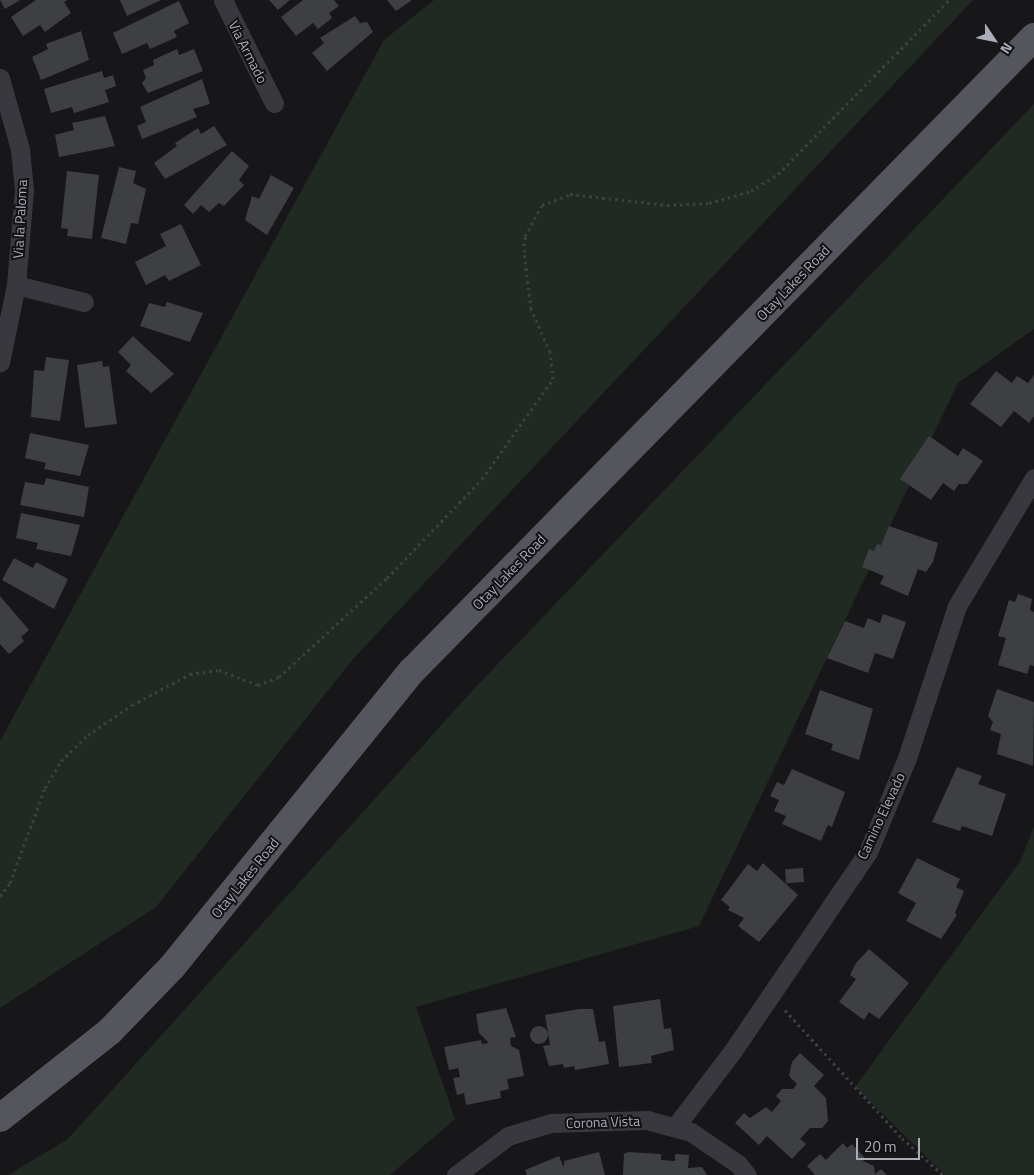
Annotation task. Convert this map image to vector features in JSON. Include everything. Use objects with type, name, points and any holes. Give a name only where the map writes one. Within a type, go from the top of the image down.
[{"type":"main road","name":"Otay Lakes Road","points":[[0,1118],[110,1031],[172,967],[412,671],[1034,37]]},
{"type":"street","name":"Via Armado","points":[[223,0],[274,103]]},
{"type":"street","name":"Via la Paloma","points":[[0,78],[20,149],[24,190],[16,285],[0,362]]},
{"type":"street","points":[[16,285],[84,302]]},
{"type":"street","name":"Camino Elevado","points":[[675,1127],[771,994],[868,852],[908,758],[957,606],[1034,478]]},
{"type":"street","name":"Corona Vista","points":[[456,1175],[508,1136],[551,1124],[647,1120],[690,1132],[738,1164],[747,1175]]},
{"type":"path","points":[[0,896],[10,883],[45,788],[61,761],[88,735],[132,704],[190,674],[219,670],[258,686],[279,677],[387,578],[482,479],[553,379],[550,352],[531,309],[524,252],[525,236],[542,205],[570,194],[676,205],[709,202],[752,191],[778,174],[949,0]]},
{"type":"path","points":[[771,994],[902,1138],[943,1175]]},
{"type":"shaded area","points":[[434,0],[973,0],[353,659],[156,907],[0,1008],[0,741],[384,40]]},
{"type":"shaded area","points":[[1034,104],[1034,329],[958,383],[699,926],[416,1007],[455,1119],[390,1175],[8,1175],[68,1139],[473,690]]},
{"type":"shaded area","points":[[1034,826],[1034,1175],[945,1175],[855,1087],[1021,860]]},
{"type":"building","points":[[0,0],[20,0],[5,9]]},
{"type":"building","points":[[36,0],[68,0],[64,2],[71,13],[45,32],[40,25],[23,36],[11,17]]},
{"type":"building","points":[[120,0],[161,0],[127,16]]},
{"type":"building","points":[[269,0],[290,0],[278,10]]},
{"type":"building","points":[[303,0],[334,0],[339,6],[329,13],[332,18],[318,29],[313,23],[296,36],[281,17]]},
{"type":"building","points":[[387,0],[412,0],[396,11]]},
{"type":"building","points":[[179,1],[189,23],[174,31],[177,37],[150,49],[147,43],[122,54],[113,33]]},
{"type":"building","points":[[355,16],[360,23],[367,22],[373,32],[327,71],[312,53],[324,43],[320,38]]},
{"type":"building","points":[[81,31],[89,60],[41,80],[32,57],[48,49],[46,44]]},
{"type":"building","points":[[177,49],[179,55],[194,49],[203,71],[148,93],[142,83],[146,78],[143,70],[154,65],[153,60]]},
{"type":"building","points":[[102,71],[104,78],[113,75],[116,86],[105,90],[109,102],[74,113],[72,107],[51,113],[44,89]]},
{"type":"building","points":[[202,79],[210,104],[193,109],[197,117],[142,139],[137,126],[146,122],[140,107]]},
{"type":"building","points":[[105,116],[115,146],[59,157],[55,135],[74,130],[72,123]]},
{"type":"building","points":[[214,126],[227,145],[165,179],[154,163],[177,146],[175,143],[198,128],[201,134]]},
{"type":"building","points":[[232,151],[249,166],[239,180],[244,185],[224,206],[219,203],[209,212],[201,205],[193,214],[184,205]]},
{"type":"building","points":[[119,167],[136,171],[133,183],[146,189],[138,224],[131,223],[126,244],[101,238]]},
{"type":"building","points":[[67,171],[99,175],[92,239],[67,236],[68,229],[61,228]]},
{"type":"building","points":[[271,175],[294,188],[267,235],[245,220],[252,196],[259,199]]},
{"type":"building","points":[[181,224],[201,265],[169,281],[165,275],[146,285],[135,262],[166,246],[160,234]]},
{"type":"building","points":[[167,302],[203,313],[190,342],[140,326],[149,303],[165,307]]},
{"type":"building","points":[[133,336],[174,374],[151,393],[126,371],[131,365],[118,352]]},
{"type":"building","points":[[46,357],[69,360],[60,421],[31,417],[34,370],[44,371]]},
{"type":"building","points":[[102,361],[103,367],[109,366],[117,424],[85,428],[77,365]]},
{"type":"building","points":[[996,371],[1012,383],[1017,376],[1028,383],[1034,375],[1034,416],[1029,423],[1014,411],[1001,427],[970,404]]},
{"type":"building","points":[[30,433],[89,445],[80,476],[44,469],[46,463],[25,458]]},
{"type":"building","points":[[929,436],[958,456],[963,448],[983,461],[967,484],[959,484],[954,491],[943,483],[931,500],[900,479]]},
{"type":"building","points":[[46,478],[89,487],[84,517],[20,505],[25,482],[44,485]]},
{"type":"building","points":[[21,513],[80,525],[71,556],[36,549],[38,543],[16,538]]},
{"type":"building","points":[[889,526],[938,543],[933,562],[926,572],[918,569],[908,596],[880,584],[884,576],[862,567],[869,549],[874,551],[877,544],[881,545]]},
{"type":"building","points":[[14,558],[33,568],[36,562],[68,579],[54,609],[2,580]]},
{"type":"building","points":[[1018,594],[1032,599],[1030,610],[1034,612],[1034,666],[1030,665],[1027,674],[998,665],[1006,638],[998,636],[1009,600],[1015,602]]},
{"type":"building","points":[[0,596],[29,630],[21,637],[24,641],[9,654],[0,644]]},
{"type":"building","points":[[883,614],[906,622],[893,659],[875,653],[868,673],[827,658],[845,621],[864,628],[868,618],[880,623]]},
{"type":"building","points":[[997,689],[1034,702],[1033,766],[997,754],[1001,734],[990,730],[993,722],[988,716]]},
{"type":"building","points":[[820,690],[873,709],[859,760],[831,750],[833,744],[805,734]]},
{"type":"building","points":[[957,767],[982,776],[978,784],[1006,794],[992,836],[962,826],[960,831],[932,822]]},
{"type":"building","points":[[792,769],[845,792],[832,827],[828,825],[821,841],[782,824],[786,816],[774,811],[779,800],[770,796],[777,782],[784,785]]},
{"type":"building","points":[[917,858],[960,879],[956,887],[964,891],[955,913],[957,915],[941,939],[906,921],[916,903],[898,893]]},
{"type":"building","points":[[763,863],[798,895],[759,942],[738,926],[744,918],[728,910],[730,907],[721,900],[748,864],[757,871]]},
{"type":"building","points":[[803,868],[804,882],[786,883],[785,869]]},
{"type":"building","points":[[869,949],[909,983],[879,1019],[869,1012],[864,1020],[839,1002],[856,979],[850,975],[856,963]]},
{"type":"building","points":[[660,999],[664,1029],[671,1028],[674,1050],[651,1056],[652,1063],[619,1067],[613,1006]]},
{"type":"building","points":[[506,1008],[516,1037],[510,1038],[511,1046],[519,1050],[524,1076],[507,1079],[509,1089],[500,1091],[501,1098],[466,1105],[464,1093],[457,1095],[453,1078],[460,1077],[458,1068],[449,1070],[444,1047],[481,1040],[482,1044],[489,1043],[479,1033],[476,1014]]},
{"type":"building","points":[[579,1009],[593,1009],[599,1042],[605,1041],[609,1064],[575,1070],[574,1066],[564,1068],[563,1064],[549,1066],[543,1046],[550,1045],[545,1015]]},
{"type":"building","points":[[539,1026],[545,1029],[548,1035],[545,1041],[539,1044],[533,1041],[530,1035],[533,1029]]},
{"type":"building","points":[[800,1053],[824,1075],[814,1086],[826,1098],[828,1121],[822,1128],[810,1128],[800,1139],[806,1144],[792,1159],[767,1136],[759,1145],[735,1123],[744,1113],[750,1118],[766,1107],[772,1112],[781,1101],[776,1096],[782,1089],[793,1089],[797,1084],[789,1076],[792,1062]]},
{"type":"building","points":[[843,1143],[847,1148],[852,1144],[865,1158],[863,1161],[874,1166],[875,1174],[881,1169],[887,1175],[815,1175],[807,1166],[820,1154],[826,1160]]},
{"type":"building","points":[[599,1152],[605,1175],[527,1175],[525,1170],[559,1156],[564,1168],[564,1161]]},
{"type":"building","points":[[628,1152],[661,1154],[661,1160],[675,1161],[675,1154],[689,1155],[688,1168],[702,1167],[707,1175],[623,1175],[624,1154]]}]
